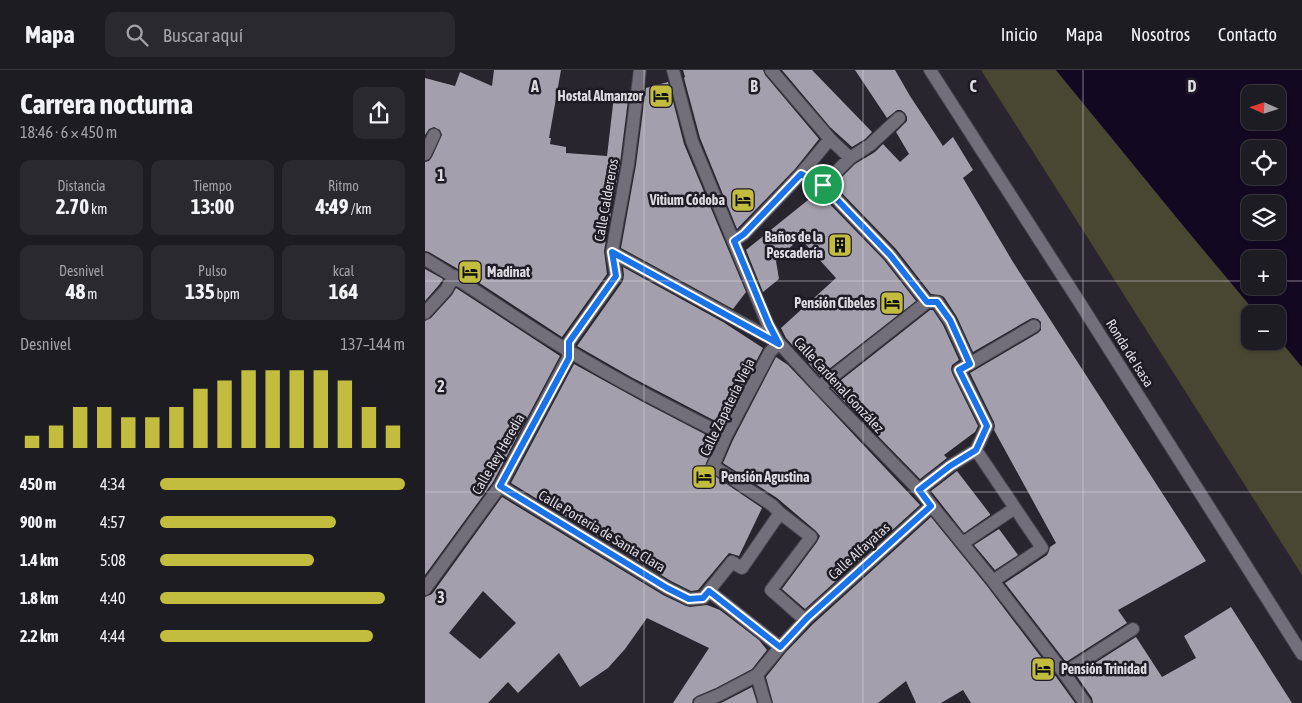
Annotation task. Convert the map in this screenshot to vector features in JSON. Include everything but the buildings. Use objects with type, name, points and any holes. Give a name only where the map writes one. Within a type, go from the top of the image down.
[{"type":"street","name":"Calle Caldereros","points":[[569,351],[569,342],[616,276],[612,252],[628,164],[640,70]]},
{"type":"street","name":"Calle Cardenal González","points":[[673,70],[692,142],[769,325],[779,344],[919,490],[993,581],[1085,703]]},
{"type":"street","points":[[771,70],[830,139],[850,158]]},
{"type":"street","name":"Ronda de Isasa","points":[[930,70],[1302,654]]},
{"type":"street","points":[[823,185],[850,158],[870,145],[899,118]]},
{"type":"street","points":[[425,154],[435,135]]},
{"type":"street","points":[[734,241],[744,234],[801,174],[830,139]]},
{"type":"street","points":[[801,174],[823,185],[890,255],[927,302]]},
{"type":"street","points":[[612,252],[779,344]]},
{"type":"street","points":[[425,259],[569,351],[667,406],[726,436]]},
{"type":"street","points":[[425,313],[446,290],[454,276]]},
{"type":"street","points":[[819,387],[927,302],[937,302],[950,320],[970,364]]},
{"type":"street","points":[[919,490],[950,466],[976,450],[987,426],[959,370],[1033,326]]},
{"type":"street","name":"Calle Zapatería Vieja","points":[[776,509],[713,466],[726,436],[770,352],[779,344]]},
{"type":"street","name":"Calle Rey Heredia","points":[[425,589],[500,486],[569,358],[569,351]]},
{"type":"street","points":[[976,450],[1042,548],[993,581]]},
{"type":"street","name":"Calle Portería de Santa Clara","points":[[500,486],[658,583],[689,599],[703,598],[709,591]]},
{"type":"street","name":"Calle Alfayatas","points":[[757,675],[806,619],[931,506]]},
{"type":"street","points":[[963,543],[1015,508]]},
{"type":"street","points":[[780,647],[709,591],[732,562],[742,568],[776,509],[811,537],[771,590],[806,619]]},
{"type":"street","points":[[1064,673],[1133,629]]},
{"type":"street","points":[[700,703],[757,675],[765,703]]},
{"type":"shaded area","points":[[981,70],[1056,70],[1249,305],[1241,305],[1241,350],[1286,350],[1286,348],[1302,367],[1302,575]]},
{"type":"shaded area","points":[[1056,70],[1302,70],[1302,367],[1286,348],[1286,305],[1249,305],[1241,295],[1286,295],[1286,250],[1241,250],[1241,295]]},
{"type":"place","name":"Hostal Almanzor","points":[[661,96]]},
{"type":"place","name":"Vitium Códoba","points":[[743,200]]},
{"type":"place","name":"Baños de la Pescadería","points":[[840,245]]},
{"type":"place","name":"Madinat","points":[[470,272]]},
{"type":"place","name":"Pensión Cibeles","points":[[892,303]]},
{"type":"place","name":"Pensión Agustina","points":[[704,477]]},
{"type":"place","name":"Pensión Trinidad","points":[[1043,669]]},
{"type":"route","points":[[801,174],[823,185],[890,255],[927,302],[937,302],[950,320],[970,364],[959,370],[987,426],[976,450],[950,466],[919,490],[931,506],[807,618],[780,647],[709,591],[703,598],[689,599],[667,588],[500,486],[569,358],[569,342],[616,276],[612,252],[779,344],[769,325],[734,241],[744,234],[801,174]]}]
